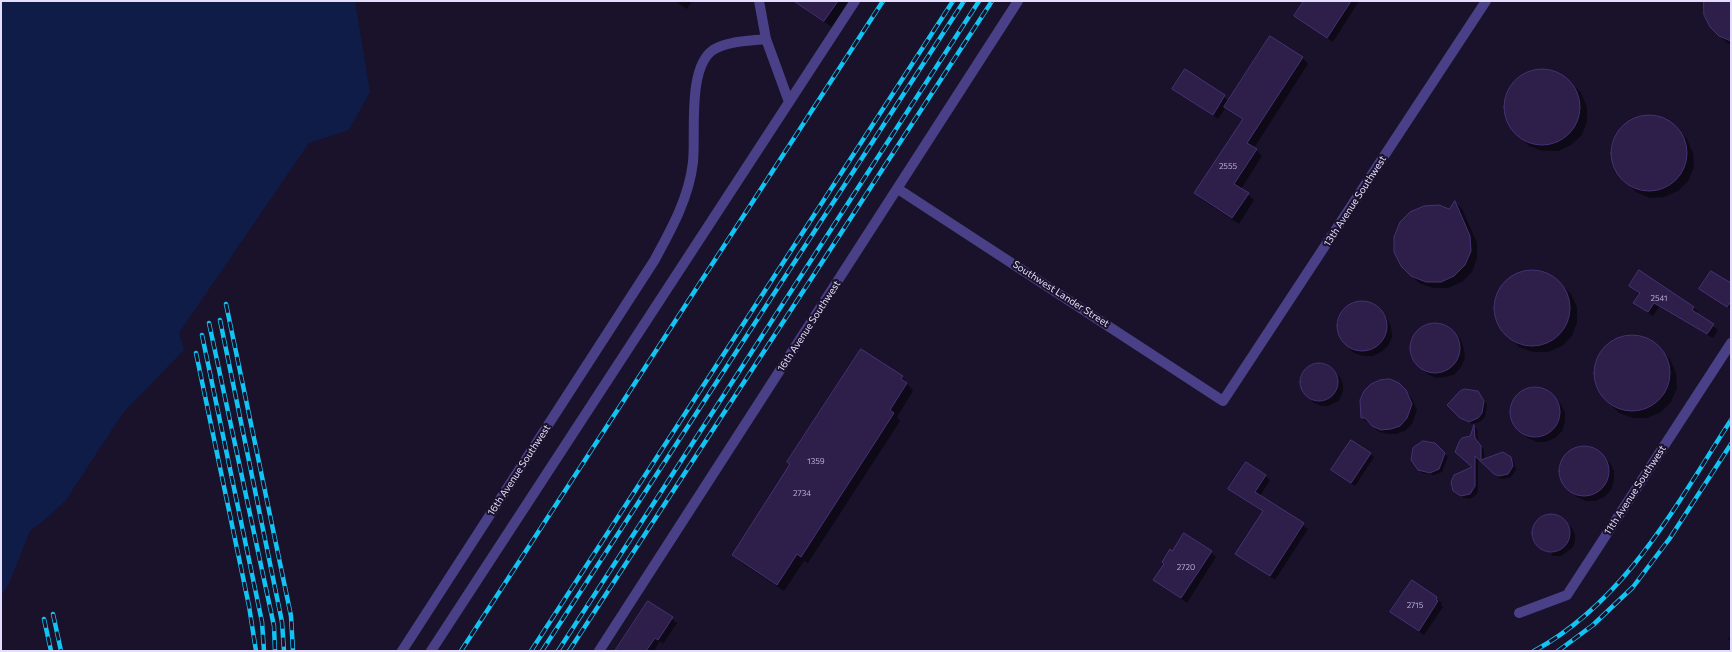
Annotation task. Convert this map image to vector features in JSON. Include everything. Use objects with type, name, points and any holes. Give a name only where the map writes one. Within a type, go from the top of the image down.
[{"type":"street","points":[[759,1],[766,39],[789,102]]},
{"type":"street","points":[[431,651],[456,615],[855,1]]},
{"type":"street","name":"16th Avenue Southwest","points":[[599,651],[1018,1]]},
{"type":"street","name":"13th Avenue Southwest","points":[[1223,401],[1486,1]]},
{"type":"street","name":"16th Avenue Southwest","points":[[402,651],[654,261],[669,235],[685,197],[693,163],[696,82],[703,63],[712,51],[724,45],[766,39]]},
{"type":"street","name":"Southwest Lander Street","points":[[898,189],[1223,401]]},
{"type":"street","name":"11th Avenue Southwest","points":[[1520,613],[1566,595],[1731,343]]},
{"type":"water","points":[[1,1],[355,1],[370,92],[349,130],[309,143],[179,333],[184,350],[123,413],[66,500],[30,531],[10,581],[1,596]]},
{"type":"building","points":[[794,1],[838,1],[824,21]]},
{"type":"building","points":[[1304,1],[1351,1],[1327,38],[1294,16]]},
{"type":"building","points":[[1704,1],[1731,1],[1731,41],[1719,36],[1710,27],[1704,15]]},
{"type":"building","points":[[1270,36],[1303,57],[1247,143],[1257,149],[1234,184],[1249,193],[1232,218],[1194,193],[1243,119],[1224,107]]},
{"type":"building","points":[[1185,69],[1225,95],[1213,115],[1172,89]]},
{"type":"building","points":[[1535,69],[1549,69],[1563,75],[1574,86],[1580,100],[1580,114],[1577,122],[1569,134],[1563,139],[1549,145],[1535,145],[1521,139],[1510,128],[1504,114],[1504,100],[1510,86],[1521,75]]},
{"type":"building","points":[[1642,115],[1656,115],[1670,121],[1681,132],[1687,146],[1687,160],[1684,168],[1676,180],[1670,185],[1656,191],[1642,191],[1628,185],[1617,174],[1611,160],[1611,146],[1617,132],[1628,121]]},
{"type":"building","points":[[1455,201],[1470,236],[1471,251],[1465,265],[1454,276],[1441,282],[1426,282],[1411,276],[1401,266],[1394,252],[1394,237],[1400,222],[1410,212],[1424,206],[1439,205],[1449,209]]},
{"type":"building","points":[[1525,270],[1539,270],[1553,276],[1564,287],[1570,301],[1570,315],[1567,323],[1559,335],[1553,340],[1539,346],[1525,346],[1511,340],[1500,329],[1494,315],[1494,301],[1500,287],[1511,276]]},
{"type":"building","points":[[1639,270],[1694,307],[1692,310],[1714,324],[1707,334],[1654,303],[1648,312],[1633,303],[1640,293],[1629,286]]},
{"type":"building","points":[[1711,271],[1731,283],[1731,301],[1727,307],[1699,289]]},
{"type":"building","points":[[1357,301],[1367,301],[1380,308],[1387,321],[1387,331],[1380,344],[1367,351],[1357,351],[1348,347],[1341,340],[1337,331],[1337,321],[1341,312],[1348,305]]},
{"type":"building","points":[[1430,323],[1440,323],[1453,330],[1460,343],[1460,353],[1453,366],[1440,373],[1430,373],[1421,369],[1414,362],[1410,353],[1410,343],[1414,334],[1421,327]]},
{"type":"building","points":[[1625,335],[1639,335],[1653,341],[1664,352],[1670,366],[1670,380],[1667,388],[1659,400],[1653,405],[1639,411],[1625,411],[1611,405],[1600,394],[1594,380],[1594,366],[1600,352],[1611,341]]},
{"type":"building","points":[[861,349],[903,376],[901,379],[907,383],[890,410],[894,413],[801,557],[797,554],[777,585],[732,555],[790,464],[787,462]]},
{"type":"building","points":[[1315,363],[1323,363],[1333,368],[1337,375],[1337,389],[1333,396],[1323,401],[1315,401],[1305,396],[1303,393],[1300,386],[1300,378],[1305,368],[1308,366]]},
{"type":"building","points":[[1390,379],[1399,383],[1406,390],[1412,404],[1407,418],[1400,426],[1381,430],[1372,426],[1365,418],[1361,418],[1360,400],[1364,391],[1371,384],[1380,380]]},
{"type":"building","points":[[1530,387],[1540,387],[1553,394],[1560,407],[1560,417],[1553,430],[1540,437],[1530,437],[1521,433],[1514,426],[1510,417],[1510,407],[1514,398],[1521,391]]},
{"type":"building","points":[[1465,389],[1478,391],[1484,401],[1482,413],[1478,418],[1469,422],[1460,418],[1447,405],[1460,391]]},
{"type":"building","points":[[1474,425],[1475,438],[1481,446],[1481,460],[1503,452],[1511,457],[1513,466],[1508,474],[1499,476],[1494,474],[1475,456],[1475,486],[1470,494],[1461,496],[1453,491],[1451,482],[1454,475],[1472,467],[1455,452],[1462,438],[1470,436]]},
{"type":"building","points":[[1351,440],[1371,453],[1351,483],[1331,470]]},
{"type":"building","points":[[1423,441],[1435,443],[1445,453],[1439,469],[1430,473],[1418,470],[1411,460],[1413,448]]},
{"type":"building","points":[[1579,446],[1589,446],[1602,453],[1609,466],[1609,476],[1602,489],[1589,496],[1579,496],[1570,492],[1563,485],[1559,476],[1559,466],[1563,457],[1570,450]]},
{"type":"building","points":[[1246,462],[1266,475],[1255,492],[1304,523],[1270,576],[1235,554],[1263,511],[1228,489]]},
{"type":"building","points":[[1547,514],[1555,514],[1562,517],[1567,522],[1570,533],[1567,544],[1562,549],[1555,552],[1547,552],[1540,549],[1535,544],[1532,537],[1532,529],[1535,522],[1540,517]]},
{"type":"building","points":[[1184,533],[1212,551],[1181,598],[1153,580],[1164,564],[1162,562],[1170,549],[1172,551]]},
{"type":"building","points":[[1412,580],[1437,597],[1436,600],[1438,601],[1419,631],[1390,612]]},
{"type":"building","points":[[648,601],[673,617],[658,640],[655,638],[646,651],[615,651]]},
{"type":"railway","points":[[461,651],[883,1]]},
{"type":"railway","points":[[531,651],[953,1]]},
{"type":"railway","points":[[542,651],[964,1]]},
{"type":"railway","points":[[558,651],[979,1]]},
{"type":"railway","points":[[569,651],[992,1]]},
{"type":"railway","points":[[226,304],[291,616],[293,651]]},
{"type":"railway","points":[[220,320],[282,622],[284,651]]},
{"type":"railway","points":[[209,323],[274,626],[275,651]]},
{"type":"railway","points":[[202,335],[262,622],[264,651]]},
{"type":"railway","points":[[196,353],[249,606],[256,651]]},
{"type":"railway","points":[[1534,651],[1567,630],[1596,606],[1622,578],[1646,549],[1669,517],[1731,420]]},
{"type":"railway","points":[[1558,651],[1593,625],[1633,587],[1670,538],[1731,444]]},
{"type":"railway","points":[[53,614],[61,651]]},
{"type":"railway","points":[[44,619],[51,651]]}]
